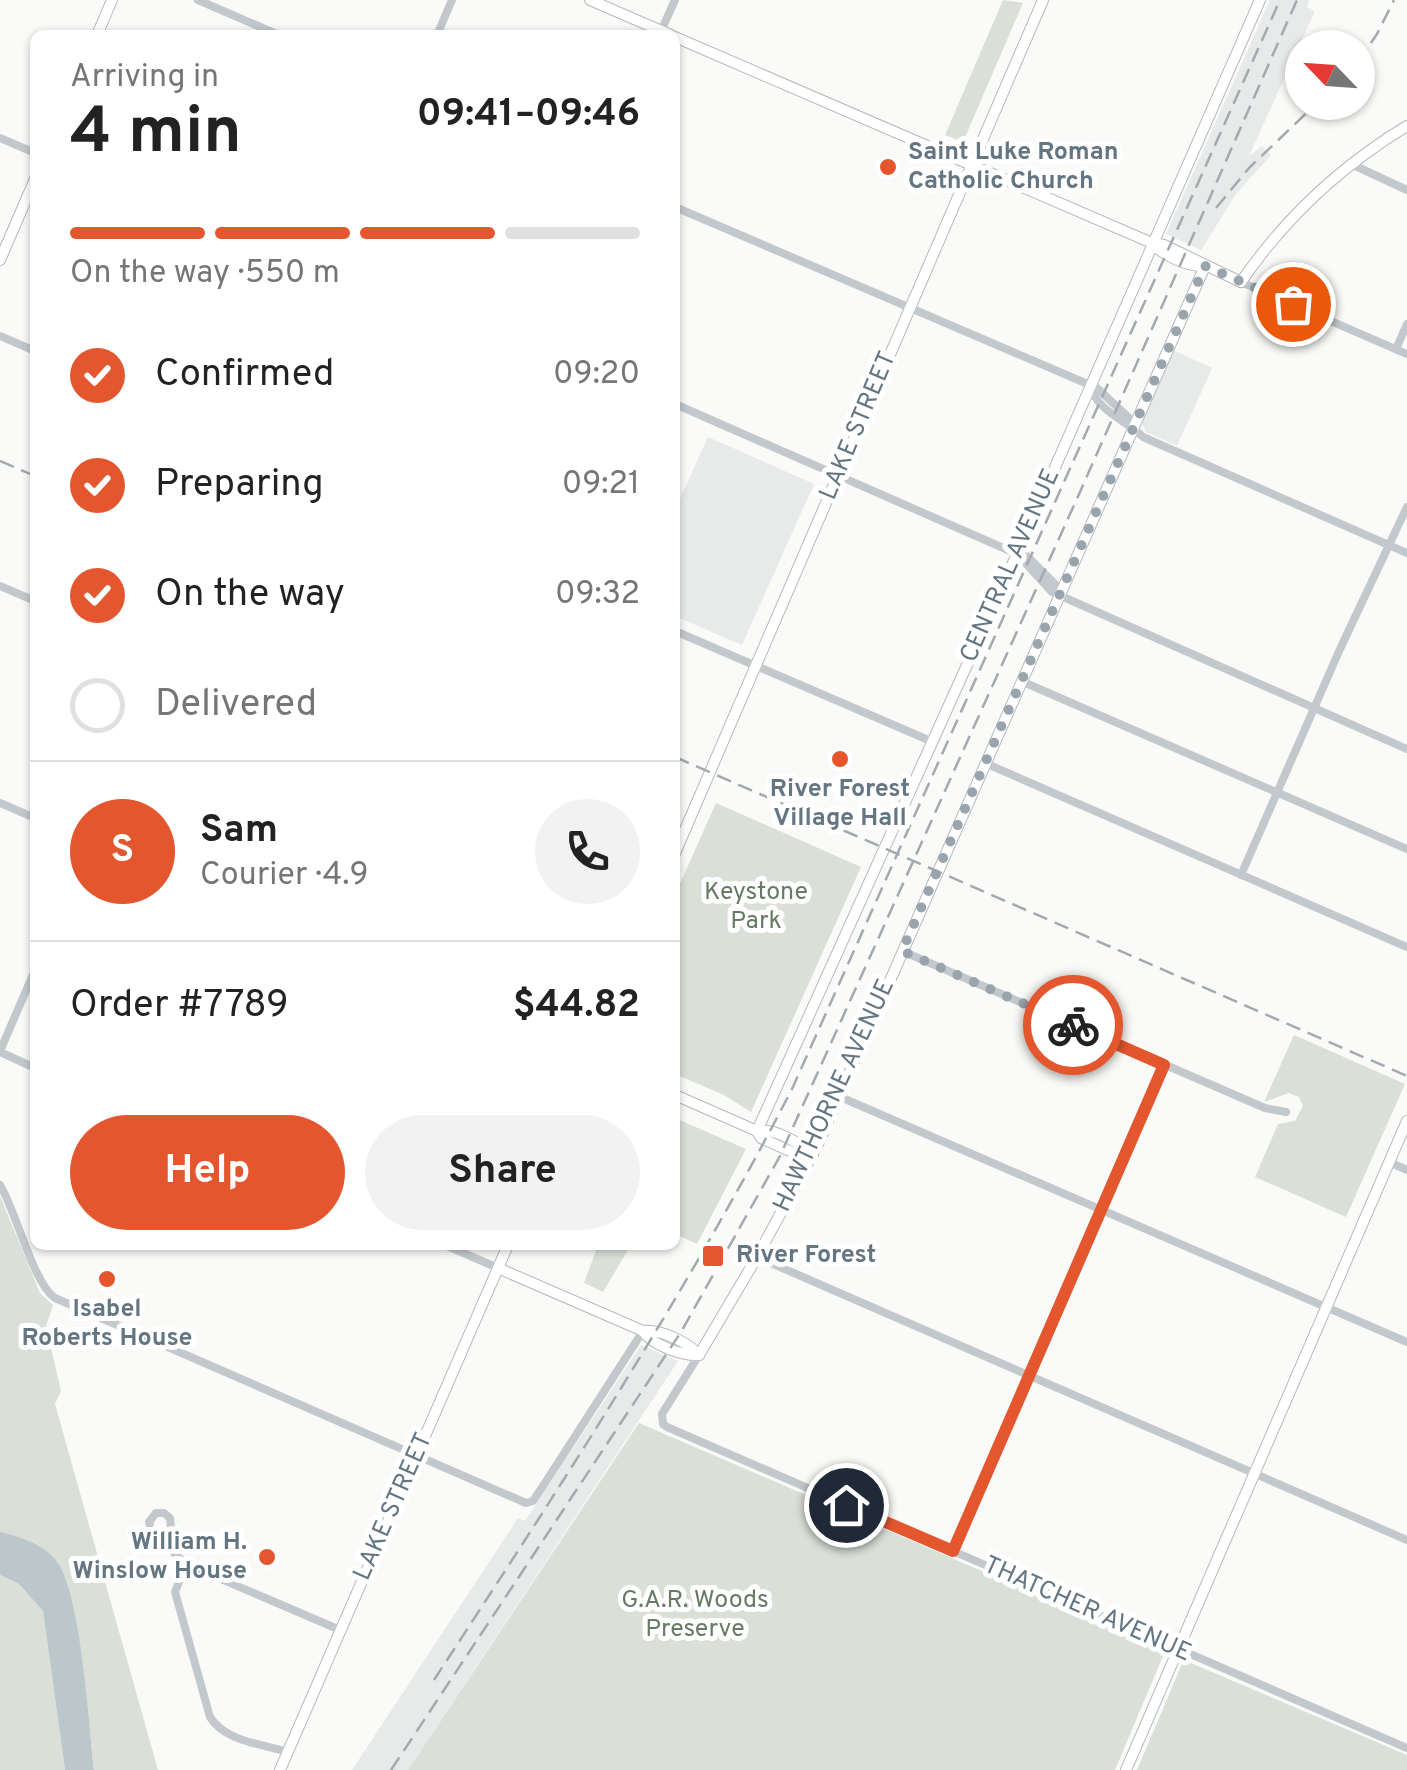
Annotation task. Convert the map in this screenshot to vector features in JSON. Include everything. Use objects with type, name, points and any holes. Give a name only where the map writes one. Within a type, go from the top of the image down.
[{"type":"street","points":[[99,30],[112,0]]},
{"type":"street","points":[[198,0],[267,30]]},
{"type":"street","points":[[439,30],[452,0]]},
{"type":"street","points":[[590,0],[660,30]]},
{"type":"street","points":[[670,30],[675,0]]},
{"type":"street","name":"LAKE STREET","points":[[680,841],[1043,0]]},
{"type":"street","name":"CENTRAL AVENUE","points":[[757,1131],[1017,554],[1260,0]]},
{"type":"street","points":[[680,39],[1152,243],[1181,252],[1407,354]]},
{"type":"street","points":[[1241,282],[1296,213],[1351,164],[1407,126]]},
{"type":"street","points":[[0,138],[30,152]]},
{"type":"street","points":[[1351,164],[1407,190]]},
{"type":"street","points":[[0,260],[30,191]]},
{"type":"street","points":[[680,208],[1097,388],[1143,437],[1407,554]]},
{"type":"street","name":"HAWTHORNE AVENUE","points":[[662,1418],[813,1155],[1205,266]]},
{"type":"street","points":[[1396,349],[1407,324]]},
{"type":"street","points":[[0,336],[30,349]]},
{"type":"street","points":[[680,406],[1017,554],[1025,554],[1060,594],[1407,749]]},
{"type":"street","points":[[1241,875],[1407,507]]},
{"type":"street","points":[[0,586],[30,600]]},
{"type":"street","points":[[680,632],[933,742]]},
{"type":"street","points":[[1021,681],[1407,849]]},
{"type":"street","points":[[984,763],[1407,947]]},
{"type":"street","points":[[0,803],[30,816]]},
{"type":"street","points":[[902,951],[1265,1108],[1286,1112]]},
{"type":"street","points":[[30,982],[0,1052],[30,1066]]},
{"type":"street","points":[[953,1551],[1164,1065]]},
{"type":"street","points":[[838,1096],[1407,1342]]},
{"type":"street","points":[[680,1097],[757,1131],[765,1129],[803,1146],[813,1155]]},
{"type":"street","points":[[1126,1770],[1407,1120]]},
{"type":"street","points":[[1389,1162],[1407,1170]]},
{"type":"street","points":[[0,1186],[44,1287],[54,1298],[529,1503],[643,1331]]},
{"type":"street","points":[[456,1250],[643,1331],[647,1338],[688,1356],[699,1355]]},
{"type":"street","name":"LAKE STREET","points":[[280,1770],[506,1250]]},
{"type":"street","points":[[757,1258],[1407,1540]]},
{"type":"street","name":"THATCHER AVENUE","points":[[662,1418],[667,1428],[1407,1748]]},
{"type":"street","points":[[167,1533],[174,1553],[186,1564],[340,1630]]},
{"type":"street","points":[[186,1564],[175,1592],[210,1717],[232,1736],[288,1752]]},
{"type":"shaded area","points":[[1270,0],[1309,0],[1307,7],[1315,11],[1306,30],[1285,30],[1285,77],[1249,156],[1262,146],[1271,155],[1236,194],[1201,250],[1166,234]]},
{"type":"shaded area","points":[[1173,350],[1212,368],[1177,446],[1146,432],[1142,423]]},
{"type":"shaded area","points":[[708,437],[814,484],[742,645],[680,618],[680,499]]},
{"type":"shaded area","points":[[641,1345],[678,1361],[408,1770],[352,1770],[518,1518],[525,1521]]},
{"type":"shaded area","points":[[0,1532],[43,1549],[55,1559],[64,1575],[82,1659],[94,1770],[65,1770],[43,1611],[19,1584],[0,1575]]},
{"type":"green space","points":[[1003,0],[1023,3],[963,142],[945,135]]},
{"type":"green space","name":"Keystone Park","points":[[716,803],[861,867],[751,1112],[724,1095],[680,1076],[680,884]]},
{"type":"green space","points":[[1294,1035],[1405,1084],[1346,1217],[1255,1177],[1278,1124],[1295,1121],[1303,1106],[1299,1097],[1289,1093],[1264,1102]]},
{"type":"green space","points":[[680,1120],[746,1149],[697,1244],[680,1236]]},
{"type":"green space","points":[[0,1196],[40,1293],[53,1305],[46,1326],[61,1391],[55,1404],[158,1770],[94,1770],[79,1638],[58,1562],[0,1532]]},
{"type":"green space","points":[[596,1250],[628,1250],[603,1292],[584,1283]]},
{"type":"green space","name":"G.A.R. Woods Preserve","points":[[639,1423],[1160,1648],[1163,1656],[1115,1770],[408,1770]]},
{"type":"green space","points":[[0,1575],[19,1584],[43,1611],[65,1770],[0,1770]]},
{"type":"green space","points":[[1186,1661],[1407,1755],[1407,1770],[1137,1770]]},
{"type":"railway","points":[[434,1680],[665,1315],[792,1089],[1280,0]]},
{"type":"railway","points":[[391,1770],[681,1332],[780,1156],[1297,0]]},
{"type":"railway","points":[[1375,37],[1394,0]]},
{"type":"railway","points":[[1216,208],[1249,168],[1299,120]]},
{"type":"railway","points":[[0,461],[30,474]]},
{"type":"railway","points":[[680,759],[1407,1076]]},
{"type":"way so far","points":[[1073,1025],[902,951],[1205,266],[1293,304]]},
{"type":"place","name":"Saint Luke Roman Catholic Church","points":[[888,167]]},
{"type":"place","name":"River Forest Village Hall","points":[[840,759]]},
{"type":"place","name":"River Forest","points":[[713,1256]]},
{"type":"place","name":"Isabel Roberts House","points":[[107,1279]]},
{"type":"place","name":"William H. Winslow House","points":[[267,1557]]},
{"type":"route","points":[[846,1505],[953,1551],[1164,1065],[1073,1025]]}]
